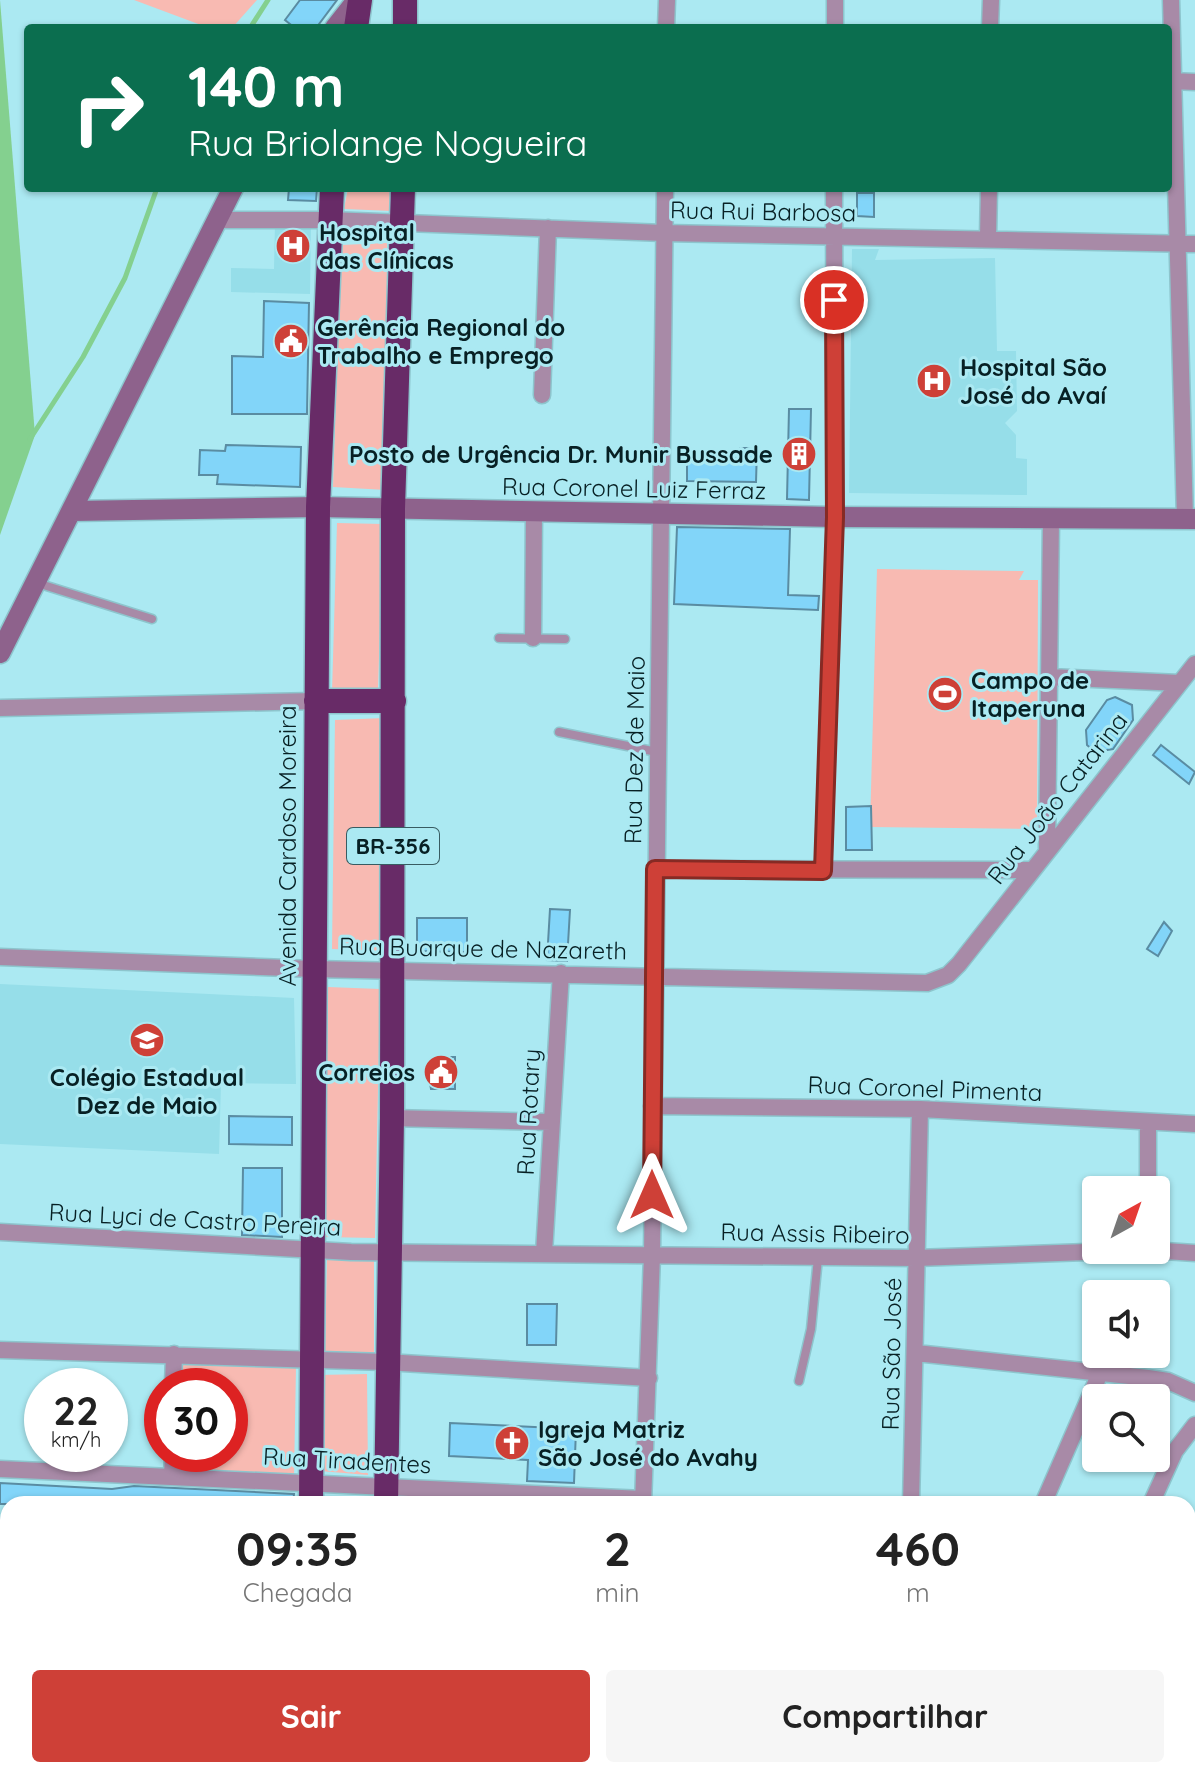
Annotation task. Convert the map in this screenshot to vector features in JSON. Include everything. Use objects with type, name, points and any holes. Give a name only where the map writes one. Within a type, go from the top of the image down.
[{"type":"highway","points":[[356,24],[359,0]]},
{"type":"highway","points":[[405,0],[405,24]]},
{"type":"highway","name":"Avenida Cardoso Moreira","points":[[311,1493],[309,1362],[318,507],[332,192]]},
{"type":"highway","name":"BR-356","points":[[386,1495],[392,1118],[393,509],[403,192]]},
{"type":"highway","points":[[316,701],[394,701]]},
{"type":"street","points":[[338,24],[359,0]]},
{"type":"street","points":[[666,24],[667,0]]},
{"type":"street","points":[[835,0],[835,24]]},
{"type":"street","points":[[990,24],[991,0]]},
{"type":"street","points":[[1171,0],[1172,24]]},
{"type":"street","points":[[1172,40],[1176,243],[1190,519]]},
{"type":"street","points":[[1173,81],[1195,82]]},
{"type":"street","points":[[0,653],[231,192]]},
{"type":"street","name":"Rua Dez de Maio","points":[[643,1496],[652,1255],[652,976],[663,514],[665,192]]},
{"type":"street","points":[[823,871],[835,517],[834,192]]},
{"type":"street","points":[[988,237],[989,192]]},
{"type":"street","name":"Rua Rui Barbosa","points":[[216,220],[329,220],[834,238],[988,237],[1195,244]]},
{"type":"street","points":[[542,395],[548,228]]},
{"type":"street","name":"Rua Coronel Luiz Ferraz","points":[[72,511],[318,507],[835,517],[1190,519]]},
{"type":"street","points":[[533,638],[534,512]]},
{"type":"street","points":[[1047,848],[1051,519]]},
{"type":"street","points":[[0,624],[37,583]]},
{"type":"street","name":"Rua João Catarina","points":[[959,964],[1047,848],[1195,664]]},
{"type":"street","points":[[1050,677],[1179,683]]},
{"type":"street","points":[[0,708],[316,701]]},
{"type":"street","points":[[655,869],[1030,870]]},
{"type":"street","name":"Rua Buarque de Nazareth","points":[[0,957],[314,969],[927,983],[948,975],[959,964]]},
{"type":"street","name":"Rua Rotary","points":[[544,1253],[561,973]]},
{"type":"street","name":"Rua Coronel Pimenta","points":[[652,1106],[920,1109],[1195,1124]]},
{"type":"street","name":"Rua São José","points":[[911,1496],[920,1109]]},
{"type":"street","points":[[392,1118],[551,1122]]},
{"type":"street","points":[[1148,1123],[1148,1176]]},
{"type":"street","name":"Rua Lyci de Castro Pereira","points":[[0,1232],[388,1252]]},
{"type":"street","name":"Rua Assis Ribeiro","points":[[1170,1251],[1195,1253]]},
{"type":"street","name":"Rua Assis Ribeiro","points":[[388,1252],[916,1258],[1082,1252]]},
{"type":"street","points":[[0,1350],[386,1362],[649,1378]]},
{"type":"street","points":[[916,1353],[1101,1371],[1168,1381],[1195,1393]]},
{"type":"street","points":[[174,1354],[174,1368]]},
{"type":"street","points":[[1046,1496],[1101,1371]]},
{"type":"street","points":[[1155,1496],[1175,1451],[1195,1425]]},
{"type":"street","name":"Rua Tiradentes","points":[[0,1469],[172,1476],[311,1493],[423,1496]]},
{"type":"street","points":[[172,1472],[172,1476]]},
{"type":"lane","points":[[37,583],[152,619]]},
{"type":"lane","points":[[499,638],[565,639]]},
{"type":"lane","points":[[559,732],[657,752]]},
{"type":"lane","points":[[799,1381],[811,1329],[819,1257]]},
{"type":"shaded area","points":[[0,0],[35,435],[0,535]]},
{"type":"shaded area","points":[[134,0],[257,0],[236,24],[198,24]]},
{"type":"shaded area","points":[[347,192],[392,192],[392,211],[344,209]]},
{"type":"shaded area","name":"Hospital das Clínicas","points":[[275,222],[311,223],[310,294],[231,292],[231,268],[274,269]]},
{"type":"shaded area","points":[[387,243],[386,490],[333,487],[341,245]]},
{"type":"shaded area","name":"Hospital São José do Avaí","points":[[852,249],[879,249],[875,260],[995,258],[997,351],[1016,351],[1017,411],[1005,423],[1016,435],[1016,458],[1027,459],[1027,495],[849,493]]},
{"type":"shaded area","points":[[337,523],[383,524],[378,690],[332,692]]},
{"type":"shaded area","name":"Campo de Itaperuna","points":[[877,569],[1024,571],[1019,580],[1038,580],[1037,829],[870,827]]},
{"type":"shaded area","points":[[385,718],[383,951],[332,949],[335,720]]},
{"type":"shaded area","name":"Colégio Estadual Dez de Maio","points":[[0,984],[294,998],[296,1084],[221,1083],[219,1154],[0,1144]]},
{"type":"shaded area","points":[[328,987],[380,989],[375,1238],[324,1237]]},
{"type":"shaded area","points":[[327,1259],[374,1261],[374,1355],[325,1352]]},
{"type":"shaded area","points":[[181,1365],[296,1367],[294,1476],[179,1474],[248,1472],[248,1368],[181,1368]]},
{"type":"shaded area","points":[[367,1374],[368,1475],[320,1471],[318,1375]]},
{"type":"building","points":[[300,0],[337,0],[319,24],[290,24],[285,20]]},
{"type":"building","points":[[289,192],[317,192],[316,201],[288,200]]},
{"type":"building","points":[[857,193],[874,193],[874,217],[857,216]]},
{"type":"building","points":[[264,301],[309,303],[307,414],[232,414],[232,356],[263,357]]},
{"type":"building","name":"Posto de Urgência Dr. Munir Bussade","points":[[789,409],[811,409],[809,500],[787,499]]},
{"type":"building","points":[[226,445],[301,447],[300,487],[217,484],[218,475],[199,475],[200,450],[225,451]]},
{"type":"building","points":[[740,448],[757,448],[756,482],[687,481],[687,457],[740,458]]},
{"type":"building","points":[[677,527],[790,529],[788,595],[819,596],[818,610],[674,604]]},
{"type":"building","points":[[1115,697],[1132,705],[1133,720],[1113,749],[1095,752],[1087,745],[1086,730],[1107,700]]},
{"type":"building","points":[[1161,745],[1195,772],[1189,784],[1153,755]]},
{"type":"building","points":[[871,806],[872,850],[846,850],[846,807]]},
{"type":"building","points":[[550,909],[570,910],[567,961],[547,960]]},
{"type":"building","points":[[417,918],[467,918],[467,952],[417,951]]},
{"type":"building","points":[[1164,922],[1172,931],[1158,956],[1147,949]]},
{"type":"building","name":"Correios","points":[[433,1057],[455,1057],[455,1089],[431,1089],[427,1064],[433,1064]]},
{"type":"building","points":[[229,1116],[292,1117],[292,1145],[229,1144]]},
{"type":"building","points":[[243,1168],[282,1168],[282,1237],[242,1235]]},
{"type":"building","points":[[527,1304],[557,1304],[556,1345],[527,1345]]},
{"type":"building","name":"Igreja Matriz São José do Avahy","points":[[450,1423],[576,1429],[574,1483],[527,1481],[528,1460],[449,1456]]},
{"type":"building","points":[[0,1483],[294,1494],[294,1496],[0,1496]]},
{"type":"waterway","points":[[253,24],[268,0]]},
{"type":"waterway","points":[[30,439],[83,357],[125,278],[156,192]]},
{"type":"place","name":"Hospital das Clínicas","points":[[293,246]]},
{"type":"place","name":"Gerência Regional do Trabalho e Emprego","points":[[291,341]]},
{"type":"place","name":"Hospital São José do Avaí","points":[[934,381]]},
{"type":"place","name":"Posto de Urgência Dr. Munir Bussade","points":[[799,454]]},
{"type":"place","name":"Campo de Itaperuna","points":[[945,694]]},
{"type":"place","name":"Colégio Estadual Dez de Maio","points":[[147,1040]]},
{"type":"place","name":"Correios","points":[[441,1072]]},
{"type":"place","name":"Igreja Matriz São José do Avahy","points":[[512,1443]]},
{"type":"route","points":[[652,1195],[655,869],[823,871],[835,517],[834,300]]}]
